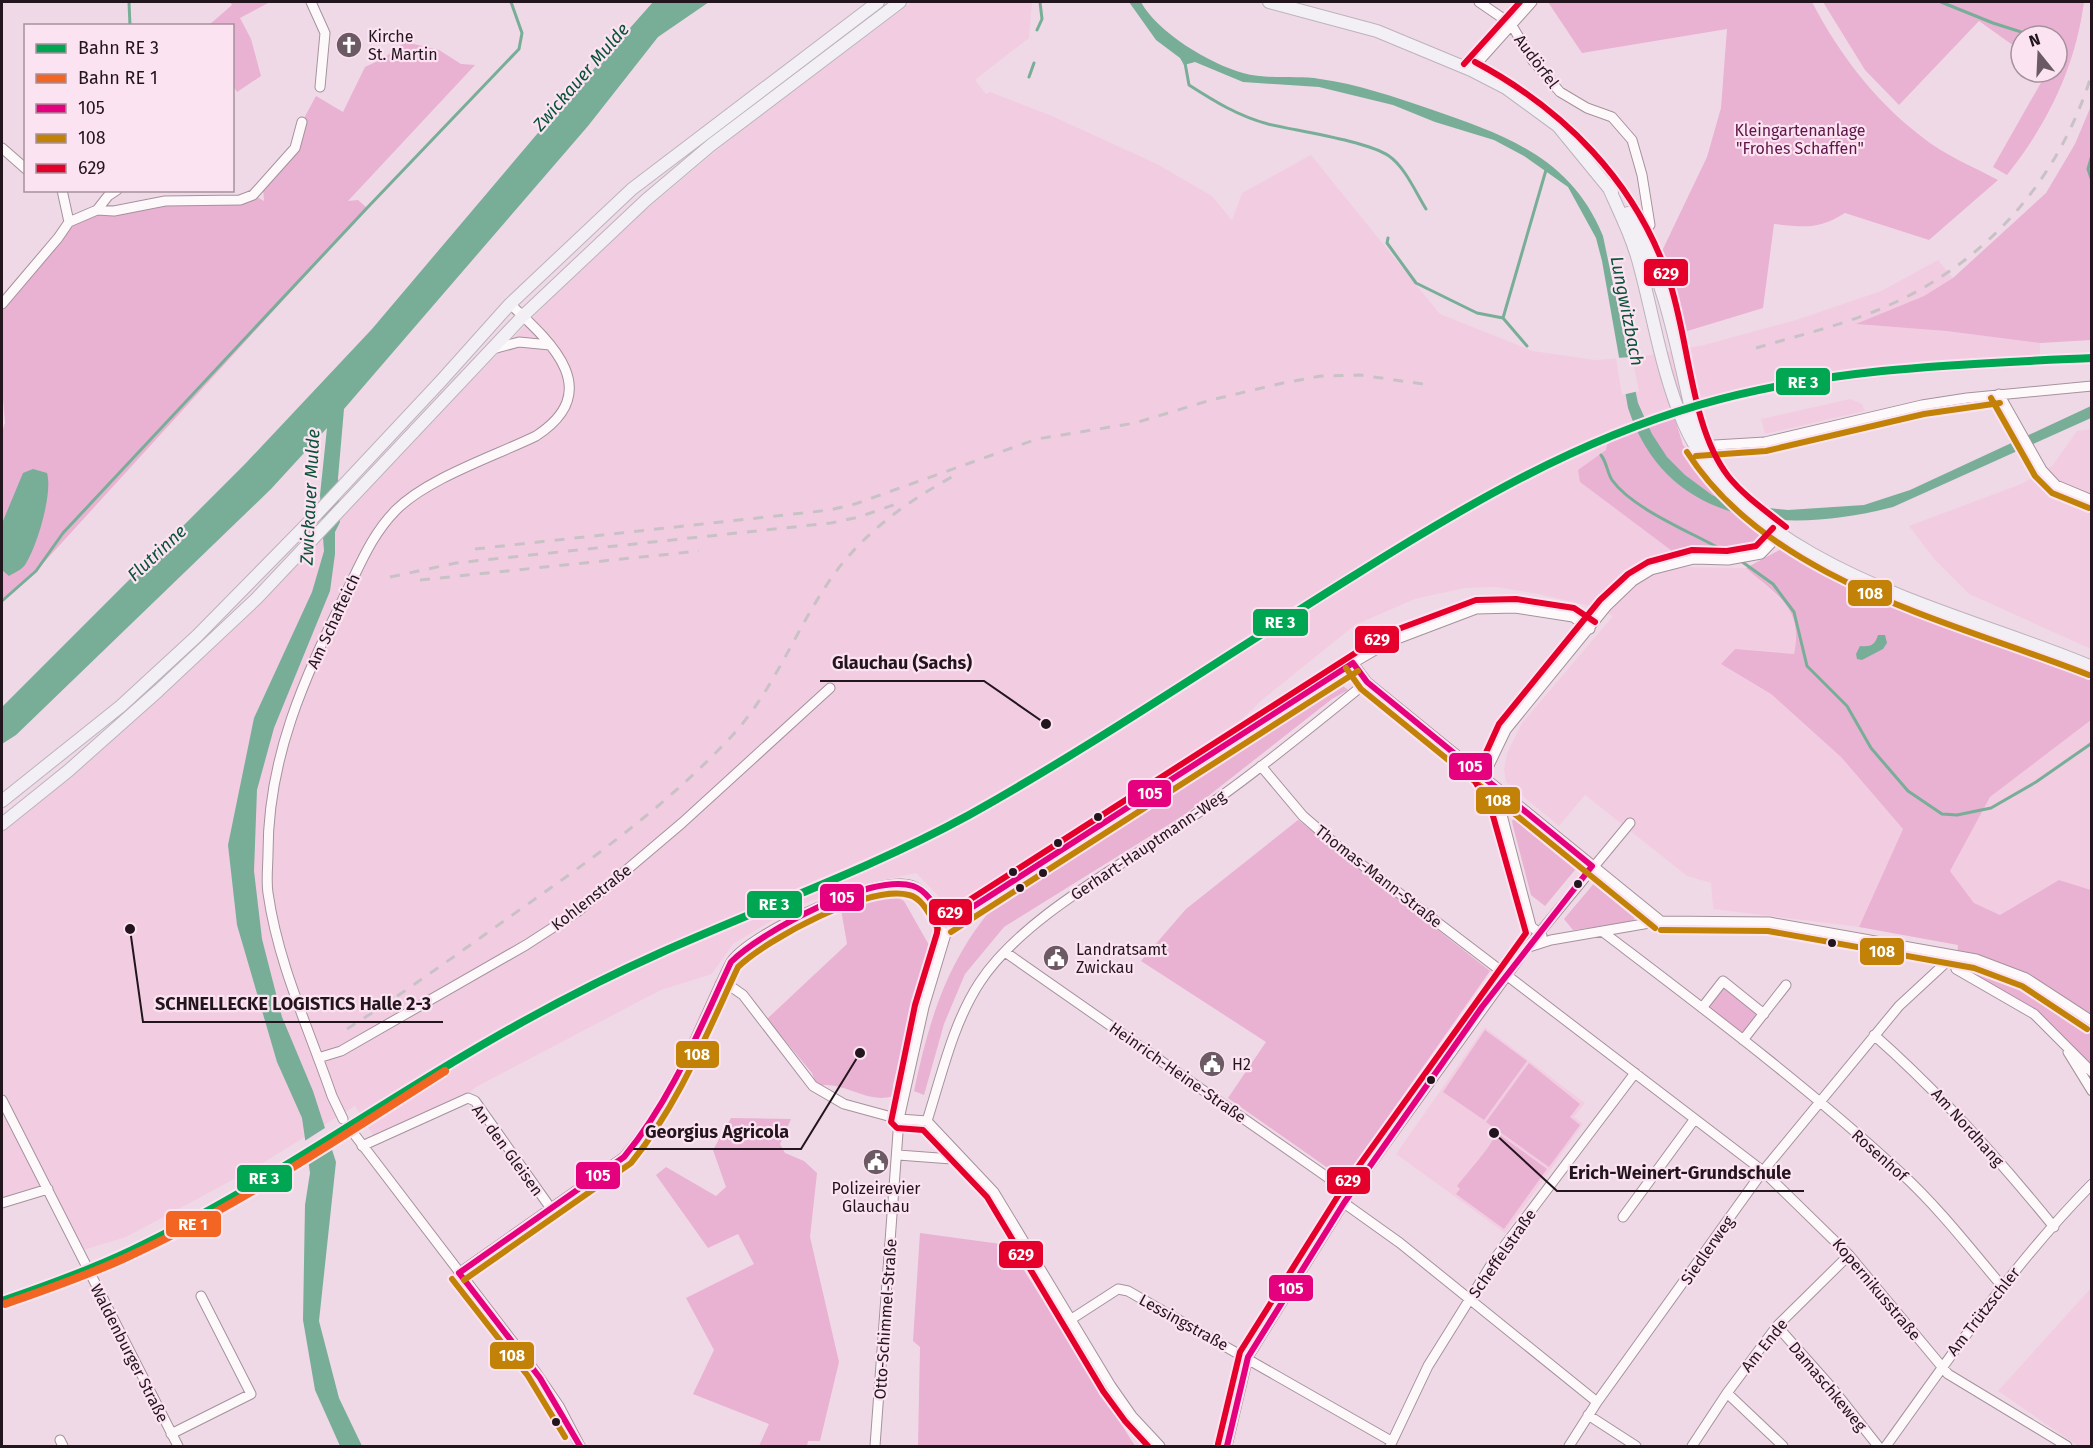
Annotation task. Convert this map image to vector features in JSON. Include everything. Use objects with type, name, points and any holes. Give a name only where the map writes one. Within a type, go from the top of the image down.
[{"type":"main road","points":[[2,801],[148,682],[245,589],[510,304],[632,189],[878,2]]},
{"type":"main road","points":[[2,824],[68,771],[257,598],[523,316],[646,200],[711,145],[900,2]]},
{"type":"main road","points":[[1269,2],[1377,31],[1472,70],[1506,88],[1558,126],[1608,186],[1641,236],[1670,315],[1699,445]]},
{"type":"main road","points":[[1608,186],[1633,244],[1674,400],[1718,478],[1727,488],[1775,530],[1831,564],[1883,590],[2091,666]]},
{"type":"street","points":[[310,2],[325,33],[320,87]]},
{"type":"street","name":"Audörfel","points":[[1479,2],[1510,24],[1533,61],[1560,92],[1587,108],[1612,117],[1632,140],[1642,175],[1650,225],[1641,236]]},
{"type":"street","points":[[1472,70],[1510,24],[1532,2]]},
{"type":"street","points":[[2,304],[69,222],[97,210],[114,211],[165,201],[240,200],[253,195],[296,148],[302,122]]},
{"type":"street","points":[[2,148],[24,167]]},
{"type":"street","points":[[62,192],[69,222]]},
{"type":"street","points":[[97,210],[114,192]]},
{"type":"street","name":"Am Schafteich","points":[[343,1119],[318,1058],[275,937],[268,890],[270,800],[278,759],[287,727],[325,635],[375,534],[384,523],[422,490],[536,436],[551,426],[563,413],[569,397],[570,383],[566,365],[510,304]]},
{"type":"street","points":[[490,350],[519,342],[550,345]]},
{"type":"street","points":[[1699,445],[1764,442],[1922,405],[1999,394],[2091,386]]},
{"type":"street","points":[[1999,394],[2032,455],[2056,485],[2091,500]]},
{"type":"street","points":[[1484,778],[1506,730],[1607,606],[1633,581],[1651,570],[1694,559],[1728,560],[1761,554],[1775,530]]},
{"type":"street","points":[[459,1273],[552,1210],[624,1157],[644,1135],[662,1107],[720,984],[737,954],[781,924],[840,900],[903,883],[914,886],[930,900],[946,924],[1353,663],[1389,642],[1476,609],[1515,608],[1573,617],[1590,629]]},
{"type":"street","points":[[1353,663],[1367,682],[1661,921]]},
{"type":"street","name":"Gerhart-Hauptmann-Weg","points":[[927,1121],[956,1031],[968,1002],[982,979],[1005,952],[1061,905],[1184,823],[1262,766],[1367,682]]},
{"type":"street","name":"Kohlenstraße","points":[[318,1058],[341,1051],[526,945],[577,912],[682,823],[830,688]]},
{"type":"street","name":"Thomas-Mann-Straße","points":[[1262,766],[1303,816],[1340,848],[1506,974]]},
{"type":"street","points":[[1510,799],[1502,815],[1531,926],[1537,933],[1551,940]]},
{"type":"street","points":[[1227,1446],[1248,1357],[1350,1193],[1537,933],[1630,823]]},
{"type":"street","points":[[1526,949],[1551,940],[1661,921],[1769,922],[1976,959],[2026,978],[2091,1022]]},
{"type":"street","name":"Otto-Schimmel-Straße","points":[[875,1446],[899,1119],[924,1007],[946,934],[946,924]]},
{"type":"street","name":"Rosenhof","points":[[1603,932],[1743,1040],[1902,1174],[1947,1221],[2001,1285]]},
{"type":"street","name":"Heinrich-Heine-Straße","points":[[1005,952],[1350,1193]]},
{"type":"street","points":[[1953,956],[1956,969],[2034,1014],[2091,1072]]},
{"type":"street","name":"Siedlerweg","points":[[1569,1446],[1597,1402],[1763,1171],[1899,1006],[1953,956]]},
{"type":"street","name":"Kopernikusstraße","points":[[1506,974],[1763,1171],[1849,1255],[1948,1374],[2067,1446]]},
{"type":"street","points":[[1702,1008],[1724,981],[1764,1014]]},
{"type":"street","points":[[720,984],[733,988],[743,995],[813,1086],[844,1104],[899,1119],[927,1121],[994,1192],[1070,1320],[1132,1416],[1160,1446]]},
{"type":"street","points":[[1743,1040],[1786,985]]},
{"type":"street","name":"Am Nordhang","points":[[1874,1035],[1925,1080],[2012,1176],[2054,1227]]},
{"type":"street","points":[[2062,1041],[2091,1091]]},
{"type":"street","name":"Scheffelstraße","points":[[1391,1444],[1428,1366],[1470,1298],[1497,1257],[1635,1073]]},
{"type":"street","name":"An den Gleisen","points":[[362,1146],[468,1098],[475,1101],[552,1210]]},
{"type":"street","name":"Waldenburger Straße","points":[[2,1100],[178,1446]]},
{"type":"street","points":[[1623,1217],[1694,1120]]},
{"type":"street","points":[[351,1130],[535,1371],[559,1406],[580,1446]]},
{"type":"street","points":[[897,1155],[952,1159],[958,1155]]},
{"type":"street","name":"Am Trützschler","points":[[1890,1445],[1941,1366],[2001,1285],[2091,1185]]},
{"type":"street","points":[[2,1203],[48,1189]]},
{"type":"street","points":[[1344,1203],[1470,1298],[1597,1402]]},
{"type":"street","name":"Am Ende","points":[[1692,1446],[1726,1393],[1777,1326],[1849,1255]]},
{"type":"street","name":"Lessingstraße","points":[[1070,1320],[1118,1289],[1123,1289],[1248,1357],[1391,1444]]},
{"type":"street","points":[[171,1434],[251,1394],[201,1296]]},
{"type":"street","name":"Damaschkeweg","points":[[1777,1326],[1832,1388],[1878,1446]]},
{"type":"street","points":[[1726,1393],[1783,1446]]},
{"type":"street","points":[[1588,1415],[1636,1446]]},
{"type":"shaded area","points":[[912,2],[1032,2],[1029,38],[975,80],[986,94],[990,92],[1052,116],[1157,164],[1212,196],[1232,220],[1242,193],[1311,155],[1440,314],[1533,351],[1596,360],[1645,356],[1704,345],[1796,320],[1881,291],[1938,260],[1953,278],[1924,296],[1857,324],[1946,331],[2040,343],[2040,366],[1905,375],[1804,387],[1703,407],[1674,416],[1606,450],[1580,482],[1676,554],[1679,567],[1746,568],[1787,605],[1793,614],[1798,635],[1794,654],[1735,649],[1721,664],[1771,694],[1841,757],[1903,829],[1859,927],[1713,909],[1711,883],[1687,876],[1585,795],[1559,826],[1506,782],[1504,769],[1507,753],[1522,723],[1613,616],[1594,607],[1538,594],[1496,587],[1465,588],[1415,599],[1355,625],[1262,700],[1227,734],[1168,776],[964,904],[947,905],[916,873],[850,887],[794,907],[733,944],[712,974],[661,990],[476,1087],[461,1100],[376,1140],[355,1106],[253,1169],[126,1237],[80,1251],[48,1189],[2,1203],[2,830],[109,743],[230,631],[598,250],[730,139]]},
{"type":"shaded area","points":[[1850,399],[1862,404],[1865,411],[1765,434],[1761,419]]},
{"type":"shaded area","points":[[2091,429],[2091,649],[1969,594],[1934,559],[1909,526],[2021,484],[2052,466],[2077,431]]},
{"type":"shaded area","points":[[2091,720],[2091,890],[2059,880],[2000,915],[1974,903],[1950,871],[1990,797]]},
{"type":"shaded area","points":[[1485,1027],[1585,1103],[1574,1117],[1583,1124],[1505,1233],[1396,1154]]},
{"type":"shaded area","points":[[2091,1288],[2091,1446],[2078,1446],[1998,1391]]},
{"type":"green space","points":[[230,2],[270,2],[240,18],[251,39],[261,76],[237,92],[234,87],[234,24],[210,24],[232,5]]},
{"type":"green space","name":"Kleingartenanlage \"Frohes Schaffen\"","points":[[1548,2],[1812,2],[1846,58],[1889,108],[1905,123],[1949,155],[1998,180],[1929,240],[1845,213],[1819,225],[1774,224],[1763,308],[1684,332],[1662,251],[1707,157],[1721,108],[1727,29],[1582,53]]},
{"type":"green space","points":[[1823,2],[2084,2],[2069,64],[2069,24],[2009,24],[2009,42],[1979,21],[1899,105],[1865,70]]},
{"type":"green space","points":[[405,42],[439,50],[461,64],[475,65],[348,201],[358,200],[367,208],[36,571],[2,600],[2,432],[5,423],[2,386],[2,304],[69,222],[97,210],[253,195],[264,201],[263,187],[299,143],[305,125],[302,122],[316,96],[343,112],[365,67],[384,58]]},
{"type":"green space","points":[[2040,84],[2062,84],[2035,135],[2007,175],[1993,167]]},
{"type":"green space","points":[[2091,106],[2091,340],[2040,343],[1946,331],[1856,324],[1924,296],[1953,278],[2046,193],[2075,144]]},
{"type":"green space","points":[[1674,416],[1683,445],[1764,533],[1758,545],[1742,552],[1676,554],[1580,482],[1578,470],[1606,450],[1608,441]]},
{"type":"green space","points":[[1785,547],[1876,594],[2091,673],[2091,720],[1990,797],[1950,871],[1974,903],[2000,915],[2059,880],[2091,890],[2091,1072],[2034,1014],[1956,969],[1958,945],[1859,927],[1903,829],[1841,757],[1771,694],[1721,664],[1735,649],[1794,654],[1796,638],[1791,614],[1777,595],[1746,568]]},
{"type":"green space","points":[[1335,685],[1343,686],[1348,690],[1332,699],[1184,815],[1004,927],[965,974],[944,1024],[924,1095],[914,1091],[926,1040],[952,969],[978,926],[995,905]]},
{"type":"green space","points":[[1516,817],[1526,821],[1579,865],[1545,906],[1531,895],[1512,821]]},
{"type":"green space","points":[[1298,820],[1490,971],[1346,1177],[1342,1178],[1228,1098],[1266,1042],[1141,961],[1186,909]]},
{"type":"green space","points":[[1596,881],[1637,912],[1633,922],[1573,930],[1564,919]]},
{"type":"green space","points":[[895,896],[904,901],[929,945],[893,1085],[893,1096],[874,1097],[837,1086],[817,1086],[812,1073],[767,1019],[847,944],[841,909]]},
{"type":"green space","points":[[1724,986],[1759,1014],[1743,1035],[1708,1008]]},
{"type":"green space","points":[[1485,1030],[1527,1061],[1484,1120],[1443,1092]]},
{"type":"green space","points":[[1529,1063],[1580,1104],[1570,1117],[1580,1125],[1549,1167],[1486,1122]]},
{"type":"green space","points":[[731,1118],[791,1119],[780,1144],[785,1153],[804,1161],[817,1173],[810,1237],[839,1362],[820,1441],[808,1441],[807,1446],[759,1446],[769,1424],[693,1394],[714,1350],[686,1298],[754,1264],[738,1234],[708,1248],[656,1175],[666,1167],[716,1196],[726,1187],[713,1150]]},
{"type":"green space","points":[[1496,1132],[1547,1169],[1504,1229],[1456,1194],[1460,1189],[1457,1186],[1485,1151]]},
{"type":"green space","points":[[920,1233],[1008,1245],[1135,1446],[918,1446],[920,1347],[913,1341]]},
{"type":"water","name":"Flutrinne","points":[[653,2],[709,2],[658,37],[588,126],[344,409],[338,478],[340,522],[335,532],[335,554],[330,591],[274,728],[257,790],[254,871],[262,939],[282,1017],[313,1091],[336,1162],[319,1321],[339,1398],[362,1446],[340,1446],[315,1390],[303,1320],[305,1205],[310,1173],[302,1118],[277,1062],[237,925],[228,845],[254,718],[312,592],[324,551],[320,495],[327,428],[271,489],[16,735],[2,744],[2,707],[245,464],[372,329],[554,114]]},
{"type":"water","points":[[1129,2],[1141,2],[1159,24],[1172,35],[1200,54],[1230,69],[1252,75],[1334,81],[1390,96],[1484,129],[1533,153],[1554,168],[1573,186],[1589,209],[1603,236],[1638,403],[1652,434],[1667,457],[1685,475],[1712,495],[1725,501],[1788,510],[1864,505],[1910,490],[2091,406],[2091,418],[1893,507],[1813,520],[1774,519],[1736,513],[1702,500],[1672,478],[1647,448],[1628,408],[1596,238],[1568,187],[1524,156],[1494,140],[1435,122],[1393,105],[1319,87],[1243,82],[1195,62],[1184,65],[1180,58],[1156,40]]},
{"type":"water","points":[[33,469],[47,473],[46,506],[30,557],[23,567],[9,576],[2,570],[3,521],[23,473]]},
{"type":"water","points":[[1878,635],[1885,635],[1887,643],[1883,649],[1862,660],[1857,659],[1856,654],[1860,646],[1872,645]]},
{"type":"pier","points":[[1632,357],[1639,391],[1622,395],[1616,358]]},
{"type":"pier","points":[[328,1126],[333,1143],[305,1160],[303,1142]]},
{"type":"waterway","points":[[129,2],[130,24]]},
{"type":"waterway","points":[[2,601],[36,571],[63,533],[519,49],[522,33],[511,2]]},
{"type":"waterway","points":[[1037,30],[1042,19],[1040,2]]},
{"type":"waterway","points":[[1941,2],[2009,28]]},
{"type":"waterway","points":[[1029,77],[1034,63]]},
{"type":"waterway","points":[[1185,63],[1189,85],[1236,112],[1268,124],[1365,146],[1389,156],[1405,173],[1426,209]]},
{"type":"waterway","points":[[2092,155],[2088,169],[2092,181]]},
{"type":"waterway","points":[[1503,318],[1546,170]]},
{"type":"waterway","points":[[1388,238],[1387,243],[1416,283],[1477,313],[1503,318],[1527,346]]},
{"type":"waterway","points":[[1601,455],[1612,480],[1635,502],[1733,556]]},
{"type":"waterway","points":[[1741,561],[1773,584],[1794,612],[1807,666],[1847,706],[1871,748],[1908,791],[1942,814],[1957,815],[1991,808],[2036,782],[2092,743]]},
{"type":"railway","points":[[1756,348],[1827,328],[1896,302],[1963,262],[1992,237],[2042,178],[2079,110],[2092,73]]},
{"type":"railway","points":[[475,549],[830,510],[855,504],[1037,439],[1135,423],[1211,400],[1321,376],[1360,375],[1430,385]]},
{"type":"railway","points":[[347,1029],[428,975],[624,834],[705,764],[730,738],[759,700],[819,597],[845,560],[888,518],[957,474]]},
{"type":"railway","points":[[390,577],[456,563],[831,523],[859,517],[899,503]]},
{"type":"railway","points":[[420,580],[699,551]]},
{"type":"transit line","name":"629","points":[[1464,64],[1520,2]]},
{"type":"transit line","name":"629","points":[[1475,62],[1538,102],[1566,125],[1616,179],[1654,242],[1668,277],[1698,407],[1715,456],[1728,476],[1741,490],[1786,527]]},
{"type":"transit line","points":[[2,1301],[100,1264],[179,1226],[270,1175],[449,1064],[555,1004],[699,936],[932,835],[1018,787],[1115,728],[1437,525],[1521,478],[1608,437],[1699,405],[1795,383],[1844,375],[1943,366],[2092,358]]},
{"type":"transit line","name":"108","points":[[1991,398],[2035,476],[2052,493],[2089,508]]},
{"type":"transit line","name":"108","points":[[1696,456],[1766,451],[1924,414],[2000,403]]},
{"type":"transit line","name":"108","points":[[1687,452],[1723,497],[1766,534],[1815,566],[1868,592],[1924,615],[2089,675]]},
{"type":"transit line","name":"629","points":[[1218,1444],[1240,1352],[1343,1188],[1526,933],[1493,816],[1499,802],[1477,785],[1474,779],[1499,724],[1600,600],[1628,574],[1648,562],[1692,550],[1727,551],[1756,546],[1773,528]]},
{"type":"transit line","name":"629","points":[[1148,1446],[1125,1421],[1103,1391],[987,1197],[923,1130],[897,1128],[891,1122],[915,1005],[937,933],[938,920],[1385,634],[1476,600],[1516,599],[1574,608],[1595,622]]},
{"type":"transit line","name":"105","points":[[1353,663],[1367,682],[1592,866]]},
{"type":"transit line","name":"105","points":[[946,924],[1353,663]]},
{"type":"transit line","name":"108","points":[[1346,668],[1361,689],[1655,928]]},
{"type":"transit line","name":"108","points":[[951,932],[1358,671]]},
{"type":"transit line","name":"105","points":[[1227,1446],[1248,1357],[1344,1203],[1482,1007],[1592,866]]},
{"type":"transit line","name":"105","points":[[459,1273],[624,1157],[671,1088],[731,962],[746,950],[791,921],[818,908],[845,896],[894,884],[913,886],[924,892],[946,924]]},
{"type":"transit line","name":"108","points":[[464,1280],[631,1163],[678,1093],[738,967],[752,955],[819,916],[869,898],[891,894],[914,897],[926,909],[938,929]]},
{"type":"transit line","name":"108","points":[[1661,930],[1768,931],[1974,968],[2022,986],[2087,1029]]},
{"type":"transit line","points":[[5,1304],[110,1265],[208,1217],[328,1146],[445,1071]]},
{"type":"transit line","name":"105","points":[[459,1273],[540,1378],[580,1446]]},
{"type":"transit line","name":"108","points":[[452,1279],[528,1376],[565,1437]]},
{"type":"place","name":"Kirche St. Martin","points":[[349,45]]},
{"type":"place","name":"Glauchau (Sachs)","points":[[1046,724]]},
{"type":"place","name":"SCHNELLECKE LOGISTICS Halle 2-3","points":[[130,929]]},
{"type":"place","name":"Landratsamt Zwickau","points":[[1056,958]]},
{"type":"place","name":"Georgius Agricola","points":[[860,1053]]},
{"type":"place","name":"H2","points":[[1212,1064]]},
{"type":"place","name":"Erich-Weinert-Grundschule","points":[[1494,1133]]},
{"type":"place","name":"Polizeirevier Glauchau","points":[[876,1162]]},
{"type":"water label","name":"Zwickauer Mulde","points":[[581,77]]},
{"type":"water label","name":"Lungwitzbach","points":[[1627,311]]},
{"type":"water label","name":"Zwickauer Mulde","points":[[310,497]]}]
